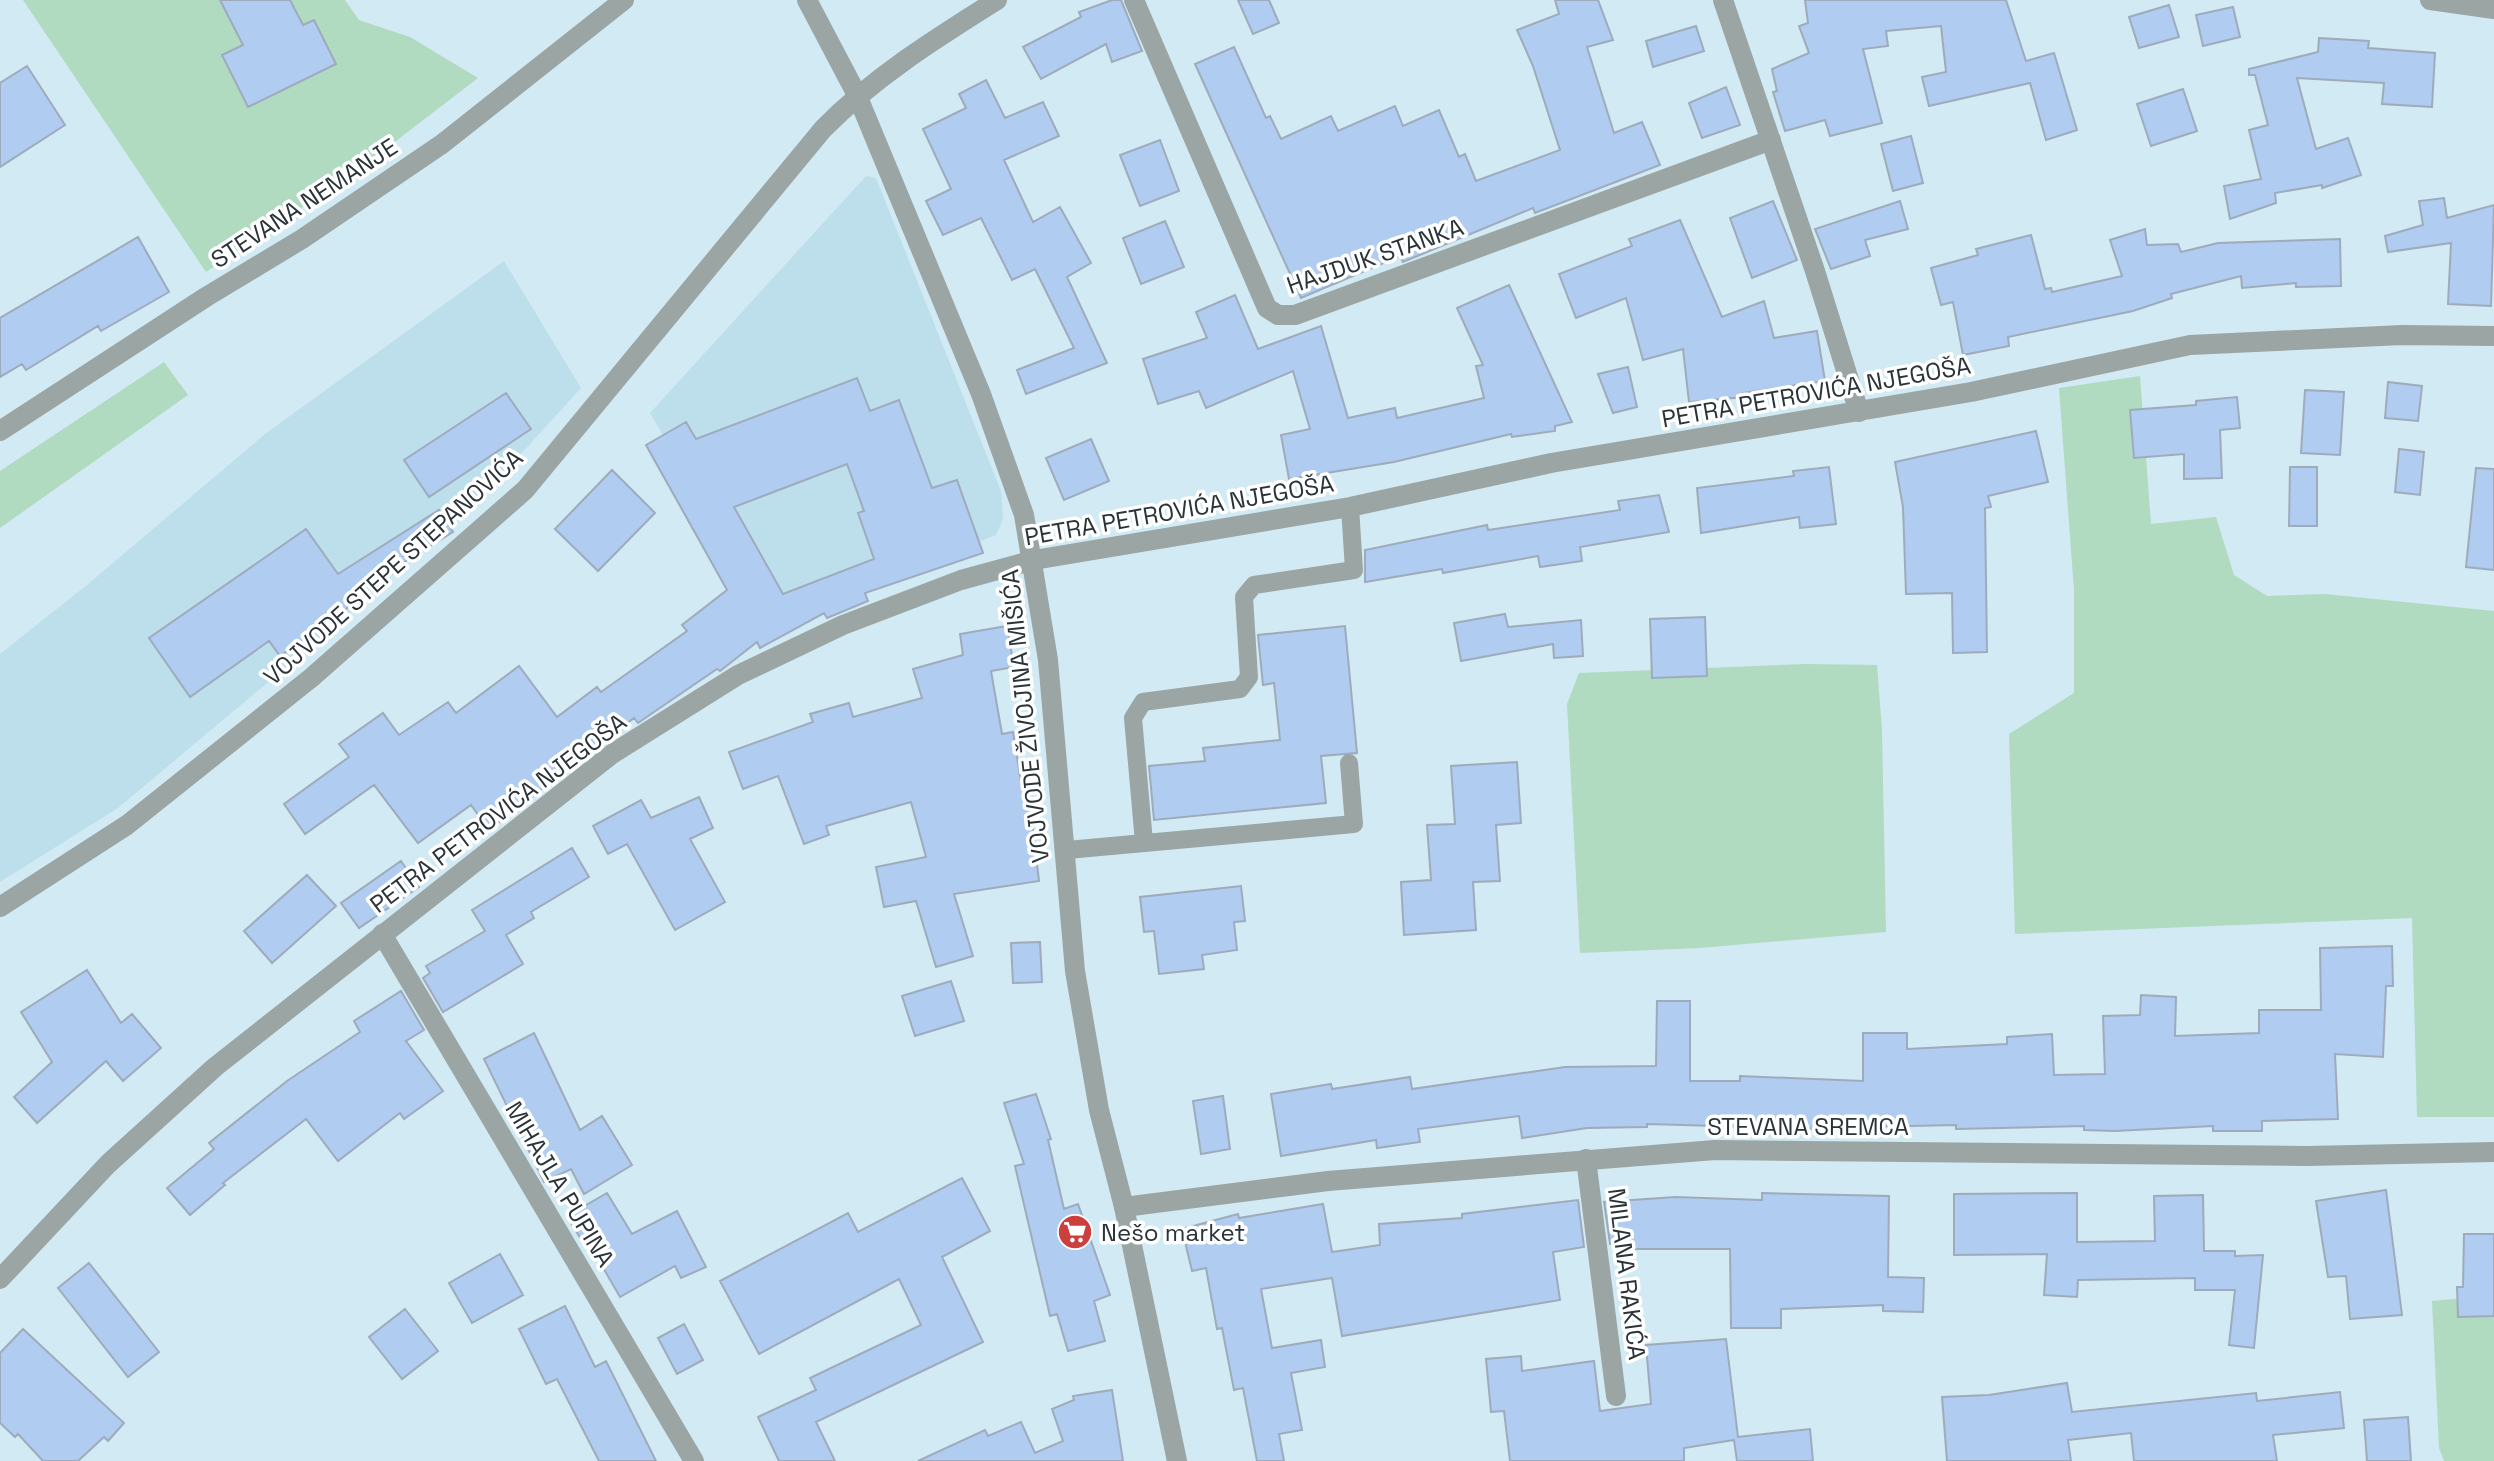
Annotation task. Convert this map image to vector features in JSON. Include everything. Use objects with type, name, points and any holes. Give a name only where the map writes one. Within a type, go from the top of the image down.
[{"type":"street","name":"STEVANA NEMANJE","points":[[0,431],[206,297],[302,239],[442,144],[624,0]]},
{"type":"street","name":"VOJVODE ŽIVOJINA MIŠIĆA","points":[[807,0],[857,95],[981,394],[1024,515],[1034,560],[1067,850],[1075,971],[1099,1110],[1124,1207],[1177,1461]]},
{"type":"street","name":"VOJVODE STEPE STEPANOVIĆA","points":[[0,907],[127,825],[311,678],[525,490],[823,129],[857,95],[924,45],[997,0]]},
{"type":"street","name":"HAJDUK STANKA","points":[[1134,0],[1267,308],[1278,315],[1295,315],[1771,140]]},
{"type":"street","points":[[1723,0],[1859,412]]},
{"type":"street","points":[[2430,0],[2494,9]]},
{"type":"street","name":"PETRA PETROVIĆA NJEGOŠA","points":[[0,1279],[108,1164],[215,1067],[612,754],[738,675],[843,625],[961,580],[1034,560],[1350,507],[1551,463],[1859,412],[2190,345],[2402,335],[2494,336]]},
{"type":"street","name":"MIHAJLA PUPINA","points":[[382,934],[694,1461]]},
{"type":"street","name":"STEVANA SREMCA","points":[[1124,1207],[1328,1181],[1715,1150],[2307,1156],[2494,1152]]},
{"type":"street","name":"MILANA RAKIĆA","points":[[1586,1159],[1616,1396]]},
{"type":"lane","points":[[1144,842],[1133,718],[1143,702],[1240,689],[1249,677],[1244,597],[1254,585],[1354,570],[1350,507]]},
{"type":"lane","points":[[1067,850],[1354,824],[1349,763]]},
{"type":"shaded area","points":[[866,176],[876,178],[1001,491],[1003,519],[996,535],[788,617],[720,533],[650,413]]},
{"type":"shaded area","points":[[504,261],[581,388],[507,469],[366,600],[118,808],[0,882],[0,654],[87,585],[265,434]]},
{"type":"green space","points":[[23,0],[345,0],[359,20],[410,37],[478,78],[362,167],[206,272]]},
{"type":"green space","points":[[164,362],[188,395],[0,528],[0,471]]},
{"type":"green space","points":[[2140,376],[2151,524],[2216,517],[2234,575],[2267,596],[2325,594],[2494,611],[2494,1117],[2417,1117],[2412,918],[2015,934],[2009,734],[2074,693],[2074,590],[2059,388]]},
{"type":"green space","points":[[1805,664],[1877,665],[1882,731],[1886,932],[1700,948],[1580,953],[1567,704],[1579,673]]},
{"type":"green space","points":[[2494,1295],[2494,1461],[2444,1461],[2439,1448],[2432,1301]]},
{"type":"building","points":[[220,0],[290,0],[303,25],[314,20],[336,64],[248,107],[222,55],[243,45]]},
{"type":"building","points":[[1112,0],[1121,0],[1142,51],[1112,62],[1106,44],[1041,79],[1023,47],[1081,17],[1079,12]]},
{"type":"building","points":[[1238,0],[1269,0],[1279,23],[1253,34]]},
{"type":"building","points":[[1555,0],[1598,0],[1613,40],[1587,47],[1614,133],[1642,122],[1660,165],[1535,213],[1533,208],[1403,262],[1400,256],[1301,298],[1195,64],[1234,47],[1266,118],[1270,116],[1281,139],[1331,116],[1338,131],[1395,106],[1403,126],[1439,110],[1459,157],[1465,154],[1476,181],[1560,150],[1533,66],[1517,30],[1559,14]]},
{"type":"building","points":[[1805,0],[2006,0],[2026,61],[2054,53],[2077,130],[2046,140],[2030,83],[1929,106],[1922,77],[1946,72],[1941,26],[1886,31],[1888,46],[1863,49],[1882,123],[1830,136],[1825,120],[1785,131],[1773,92],[1777,91],[1772,69],[1809,53],[1799,26],[1808,23]]},
{"type":"building","points":[[2169,5],[2179,37],[2139,48],[2129,17]]},
{"type":"building","points":[[2233,7],[2240,37],[2203,46],[2196,15]]},
{"type":"building","points":[[1696,26],[1704,51],[1653,67],[1646,41]]},
{"type":"building","points":[[2319,38],[2369,41],[2368,48],[2435,53],[2432,107],[2382,104],[2384,83],[2297,78],[2316,149],[2348,138],[2361,175],[2322,188],[2322,185],[2275,193],[2276,203],[2230,219],[2224,186],[2261,179],[2249,130],[2268,125],[2255,75],[2249,75],[2249,69],[2318,52]]},
{"type":"building","points":[[27,66],[65,125],[0,167],[0,83]]},
{"type":"building","points":[[986,80],[1005,118],[1043,102],[1059,136],[1004,160],[1033,222],[1060,207],[1091,263],[1067,277],[1107,363],[1026,394],[1017,370],[1074,348],[1035,269],[1012,280],[981,218],[943,235],[926,201],[951,189],[923,129],[966,108],[959,94]]},
{"type":"building","points":[[1726,87],[1740,125],[1702,138],[1689,103]]},
{"type":"building","points":[[2183,89],[2197,131],[2151,146],[2137,104]]},
{"type":"building","points":[[1911,136],[1923,183],[1893,191],[1881,144]]},
{"type":"building","points":[[1160,140],[1179,191],[1140,206],[1120,155]]},
{"type":"building","points":[[2444,198],[2447,218],[2494,205],[2491,306],[2448,304],[2451,243],[2388,252],[2385,236],[2423,225],[2419,201]]},
{"type":"building","points":[[1773,201],[1797,260],[1752,278],[1730,218]]},
{"type":"building","points":[[1900,201],[1908,229],[1865,240],[1870,256],[1831,269],[1815,229]]},
{"type":"building","points":[[1680,220],[1722,317],[1764,301],[1774,338],[1817,331],[1825,381],[1743,393],[1744,397],[1689,402],[1683,349],[1643,360],[1626,298],[1576,318],[1559,274],[1632,246],[1629,239]]},
{"type":"building","points":[[1165,221],[1184,267],[1141,284],[1123,238]]},
{"type":"building","points":[[2145,229],[2147,245],[2178,244],[2181,252],[2218,243],[2340,239],[2341,286],[2296,287],[2296,283],[2242,288],[2241,276],[2171,294],[2172,298],[2133,311],[2008,337],[2009,346],[1963,355],[1953,302],[1941,305],[1931,268],[1978,255],[1976,249],[2031,235],[2045,289],[2051,288],[2052,292],[2122,276],[2110,240]]},
{"type":"building","points":[[138,237],[169,292],[101,331],[98,326],[26,370],[22,364],[0,377],[0,318]]},
{"type":"building","points":[[1509,285],[1572,422],[1555,426],[1555,431],[1512,437],[1511,434],[1394,462],[1289,479],[1281,435],[1310,429],[1293,371],[1206,408],[1199,391],[1158,404],[1143,359],[1207,338],[1196,312],[1235,295],[1258,349],[1321,326],[1348,418],[1395,408],[1397,418],[1484,398],[1476,366],[1483,365],[1457,308]]},
{"type":"building","points":[[1628,367],[1637,407],[1613,413],[1598,374]]},
{"type":"building","points":[[857,378],[870,411],[899,400],[932,488],[957,480],[983,553],[865,593],[868,601],[827,618],[824,613],[760,648],[757,642],[720,671],[717,669],[638,723],[634,718],[489,830],[471,805],[418,843],[374,785],[305,834],[284,804],[349,757],[339,744],[383,713],[399,735],[448,702],[456,713],[519,666],[557,717],[597,687],[601,692],[687,631],[682,625],[727,590],[646,445],[686,422],[696,439]],"holes":[[[847,464],[864,511],[858,513],[874,559],[783,594],[734,507]]]},
{"type":"building","points":[[2388,382],[2422,386],[2418,421],[2385,418]]},
{"type":"building","points":[[2305,390],[2344,392],[2340,455],[2301,453]]},
{"type":"building","points":[[506,393],[531,429],[429,497],[404,460]]},
{"type":"building","points":[[2237,397],[2240,428],[2220,430],[2222,478],[2184,479],[2184,454],[2134,458],[2130,410],[2196,405],[2196,401]]},
{"type":"building","points":[[2036,431],[2048,482],[1988,496],[1991,507],[1985,508],[1987,652],[1953,653],[1952,593],[1906,594],[1903,507],[1895,462]]},
{"type":"building","points":[[1091,439],[1109,481],[1064,500],[1046,458]]},
{"type":"building","points":[[2399,449],[2424,452],[2420,495],[2395,492]]},
{"type":"building","points":[[1829,467],[1836,524],[1800,528],[1799,517],[1701,533],[1697,488],[1794,476],[1793,471]]},
{"type":"building","points":[[2290,467],[2317,467],[2317,526],[2289,526]]},
{"type":"building","points":[[2476,468],[2494,469],[2494,570],[2466,567]]},
{"type":"building","points":[[612,470],[655,513],[598,571],[555,529]]},
{"type":"building","points":[[1659,495],[1669,532],[1580,547],[1582,561],[1540,567],[1538,556],[1443,573],[1442,569],[1365,582],[1365,550],[1487,525],[1488,530],[1620,510],[1618,501]]},
{"type":"building","points":[[439,510],[453,532],[352,594],[357,601],[280,656],[269,641],[190,697],[149,638],[306,529],[338,574]]},
{"type":"building","points":[[1505,614],[1508,627],[1581,620],[1583,656],[1554,658],[1553,644],[1461,661],[1454,623]]},
{"type":"building","points":[[1705,617],[1707,676],[1652,678],[1650,619]]},
{"type":"building","points":[[1007,626],[1014,667],[991,671],[1002,734],[1013,732],[1022,788],[1028,788],[1039,881],[954,894],[973,956],[936,967],[916,901],[884,907],[876,867],[926,857],[911,802],[826,826],[829,835],[804,844],[778,776],[743,789],[729,752],[813,722],[810,714],[849,703],[853,717],[922,698],[913,669],[963,655],[960,634]]},
{"type":"building","points":[[1345,626],[1357,753],[1321,756],[1326,803],[1154,820],[1149,766],[1205,761],[1203,748],[1280,740],[1274,683],[1263,685],[1258,635]]},
{"type":"building","points":[[1517,762],[1521,823],[1496,825],[1500,881],[1473,882],[1476,930],[1404,935],[1401,882],[1431,880],[1427,825],[1455,824],[1451,766]]},
{"type":"building","points":[[699,797],[713,828],[690,839],[725,902],[675,930],[627,844],[608,854],[593,826],[641,800],[651,818]]},
{"type":"building","points":[[572,848],[589,877],[531,912],[534,918],[506,935],[523,964],[443,1012],[423,978],[430,973],[426,966],[485,931],[472,910]]},
{"type":"building","points":[[401,861],[419,887],[359,928],[341,903]]},
{"type":"building","points":[[307,875],[336,906],[272,963],[244,931]]},
{"type":"building","points":[[1241,886],[1245,921],[1234,922],[1237,950],[1202,955],[1204,969],[1159,974],[1154,931],[1144,932],[1140,897]]},
{"type":"building","points":[[1040,942],[1042,982],[1013,983],[1011,943]]},
{"type":"building","points":[[2392,946],[2393,986],[2386,986],[2383,1057],[2335,1054],[2338,1119],[2262,1121],[2262,1131],[2213,1131],[2213,1126],[2115,1131],[2084,1130],[2084,1126],[1956,1129],[1956,1125],[1864,1127],[1864,1130],[1647,1124],[1647,1127],[1587,1128],[1522,1138],[1519,1116],[1418,1129],[1420,1142],[1377,1148],[1376,1140],[1281,1156],[1271,1094],[1331,1084],[1332,1089],[1410,1077],[1412,1089],[1565,1067],[1656,1066],[1657,1001],[1690,1001],[1690,1081],[1740,1081],[1740,1076],[1863,1081],[1863,1033],[1907,1033],[1907,1049],[2007,1044],[2007,1037],[2052,1034],[2054,1075],[2105,1074],[2103,1016],[2140,1015],[2141,995],[2176,997],[2175,1036],[2259,1033],[2259,1010],[2321,1010],[2320,948]]},
{"type":"building","points":[[87,970],[121,1023],[132,1014],[161,1048],[123,1081],[106,1061],[37,1123],[14,1097],[52,1062],[21,1012]]},
{"type":"building","points":[[951,981],[964,1021],[915,1036],[902,996]]},
{"type":"building","points":[[401,991],[424,1030],[406,1041],[443,1091],[404,1119],[400,1113],[338,1161],[306,1119],[223,1183],[225,1185],[190,1215],[167,1188],[214,1149],[209,1143],[287,1081],[360,1032],[354,1021]]},
{"type":"building","points":[[534,1033],[580,1130],[602,1116],[632,1165],[584,1194],[571,1169],[544,1182],[484,1059]]},
{"type":"building","points":[[1036,1094],[1051,1139],[1048,1140],[1064,1209],[1078,1204],[1110,1295],[1094,1301],[1105,1341],[1068,1351],[1057,1314],[1050,1316],[1015,1166],[1024,1164],[1004,1103]]},
{"type":"building","points":[[1223,1096],[1230,1149],[1201,1154],[1193,1101]]},
{"type":"building","points":[[962,1178],[990,1231],[942,1257],[983,1342],[816,1422],[835,1461],[779,1461],[758,1417],[816,1390],[810,1378],[921,1325],[899,1279],[759,1354],[720,1281],[848,1213],[858,1232]]},
{"type":"building","points":[[2386,1190],[2402,1315],[2350,1319],[2346,1276],[2328,1277],[2316,1201]]},
{"type":"building","points":[[607,1193],[632,1234],[677,1211],[706,1267],[681,1278],[675,1266],[620,1297],[586,1238],[582,1241],[567,1216]]},
{"type":"building","points":[[1762,1193],[1889,1196],[1888,1277],[1924,1278],[1923,1312],[1883,1311],[1883,1305],[1781,1309],[1781,1328],[1731,1328],[1730,1249],[1621,1249],[1621,1243],[1610,1244],[1604,1202],[1675,1197],[1762,1200]]},
{"type":"building","points":[[2077,1193],[2077,1242],[2155,1241],[2154,1196],[2203,1195],[2204,1251],[2235,1251],[2235,1256],[2263,1255],[2254,1348],[2229,1345],[2235,1290],[2195,1290],[2195,1278],[2078,1280],[2077,1297],[2044,1295],[2047,1254],[1954,1255],[1954,1194]]},
{"type":"building","points":[[1578,1200],[1584,1247],[1553,1252],[1560,1300],[1342,1336],[1332,1278],[1261,1289],[1272,1348],[1321,1340],[1325,1367],[1291,1373],[1302,1430],[1279,1434],[1284,1461],[1257,1461],[1243,1388],[1234,1390],[1222,1328],[1217,1329],[1206,1268],[1192,1271],[1182,1229],[1238,1214],[1239,1218],[1323,1204],[1332,1252],[1380,1245],[1379,1224],[1462,1218],[1462,1214]]},
{"type":"building","points":[[2464,1234],[2494,1234],[2494,1316],[2458,1317],[2457,1287],[2463,1287]]},
{"type":"building","points":[[500,1254],[523,1295],[472,1323],[449,1283]]},
{"type":"building","points":[[89,1263],[159,1352],[128,1377],[58,1288]]},
{"type":"building","points":[[565,1306],[595,1367],[606,1361],[656,1461],[599,1461],[557,1379],[546,1384],[519,1329]]},
{"type":"building","points":[[405,1309],[438,1351],[402,1379],[369,1337]]},
{"type":"building","points":[[684,1324],[703,1360],[677,1374],[658,1338]]},
{"type":"building","points":[[23,1329],[124,1423],[108,1441],[104,1437],[78,1461],[43,1461],[18,1434],[15,1437],[0,1423],[0,1353]]},
{"type":"building","points":[[1726,1339],[1738,1437],[1810,1429],[1813,1461],[1737,1461],[1734,1440],[1684,1448],[1684,1461],[1510,1461],[1504,1411],[1491,1412],[1486,1359],[1521,1356],[1522,1371],[1594,1361],[1600,1411],[1651,1404],[1646,1345]]},
{"type":"building","points":[[2067,1383],[2072,1412],[2256,1393],[2257,1401],[2340,1392],[2344,1428],[2273,1435],[2277,1461],[2134,1461],[2131,1433],[2068,1440],[2071,1461],[1947,1461],[1942,1397],[1989,1395]]},
{"type":"building","points":[[1112,1390],[1123,1461],[918,1461],[985,1430],[988,1436],[1021,1422],[1035,1453],[1063,1441],[1052,1409],[1074,1400],[1073,1396]]},
{"type":"building","points":[[2408,1417],[2411,1461],[2367,1461],[2364,1420]]},
{"type":"place","name":"Nešo market","points":[[1075,1232]]}]
